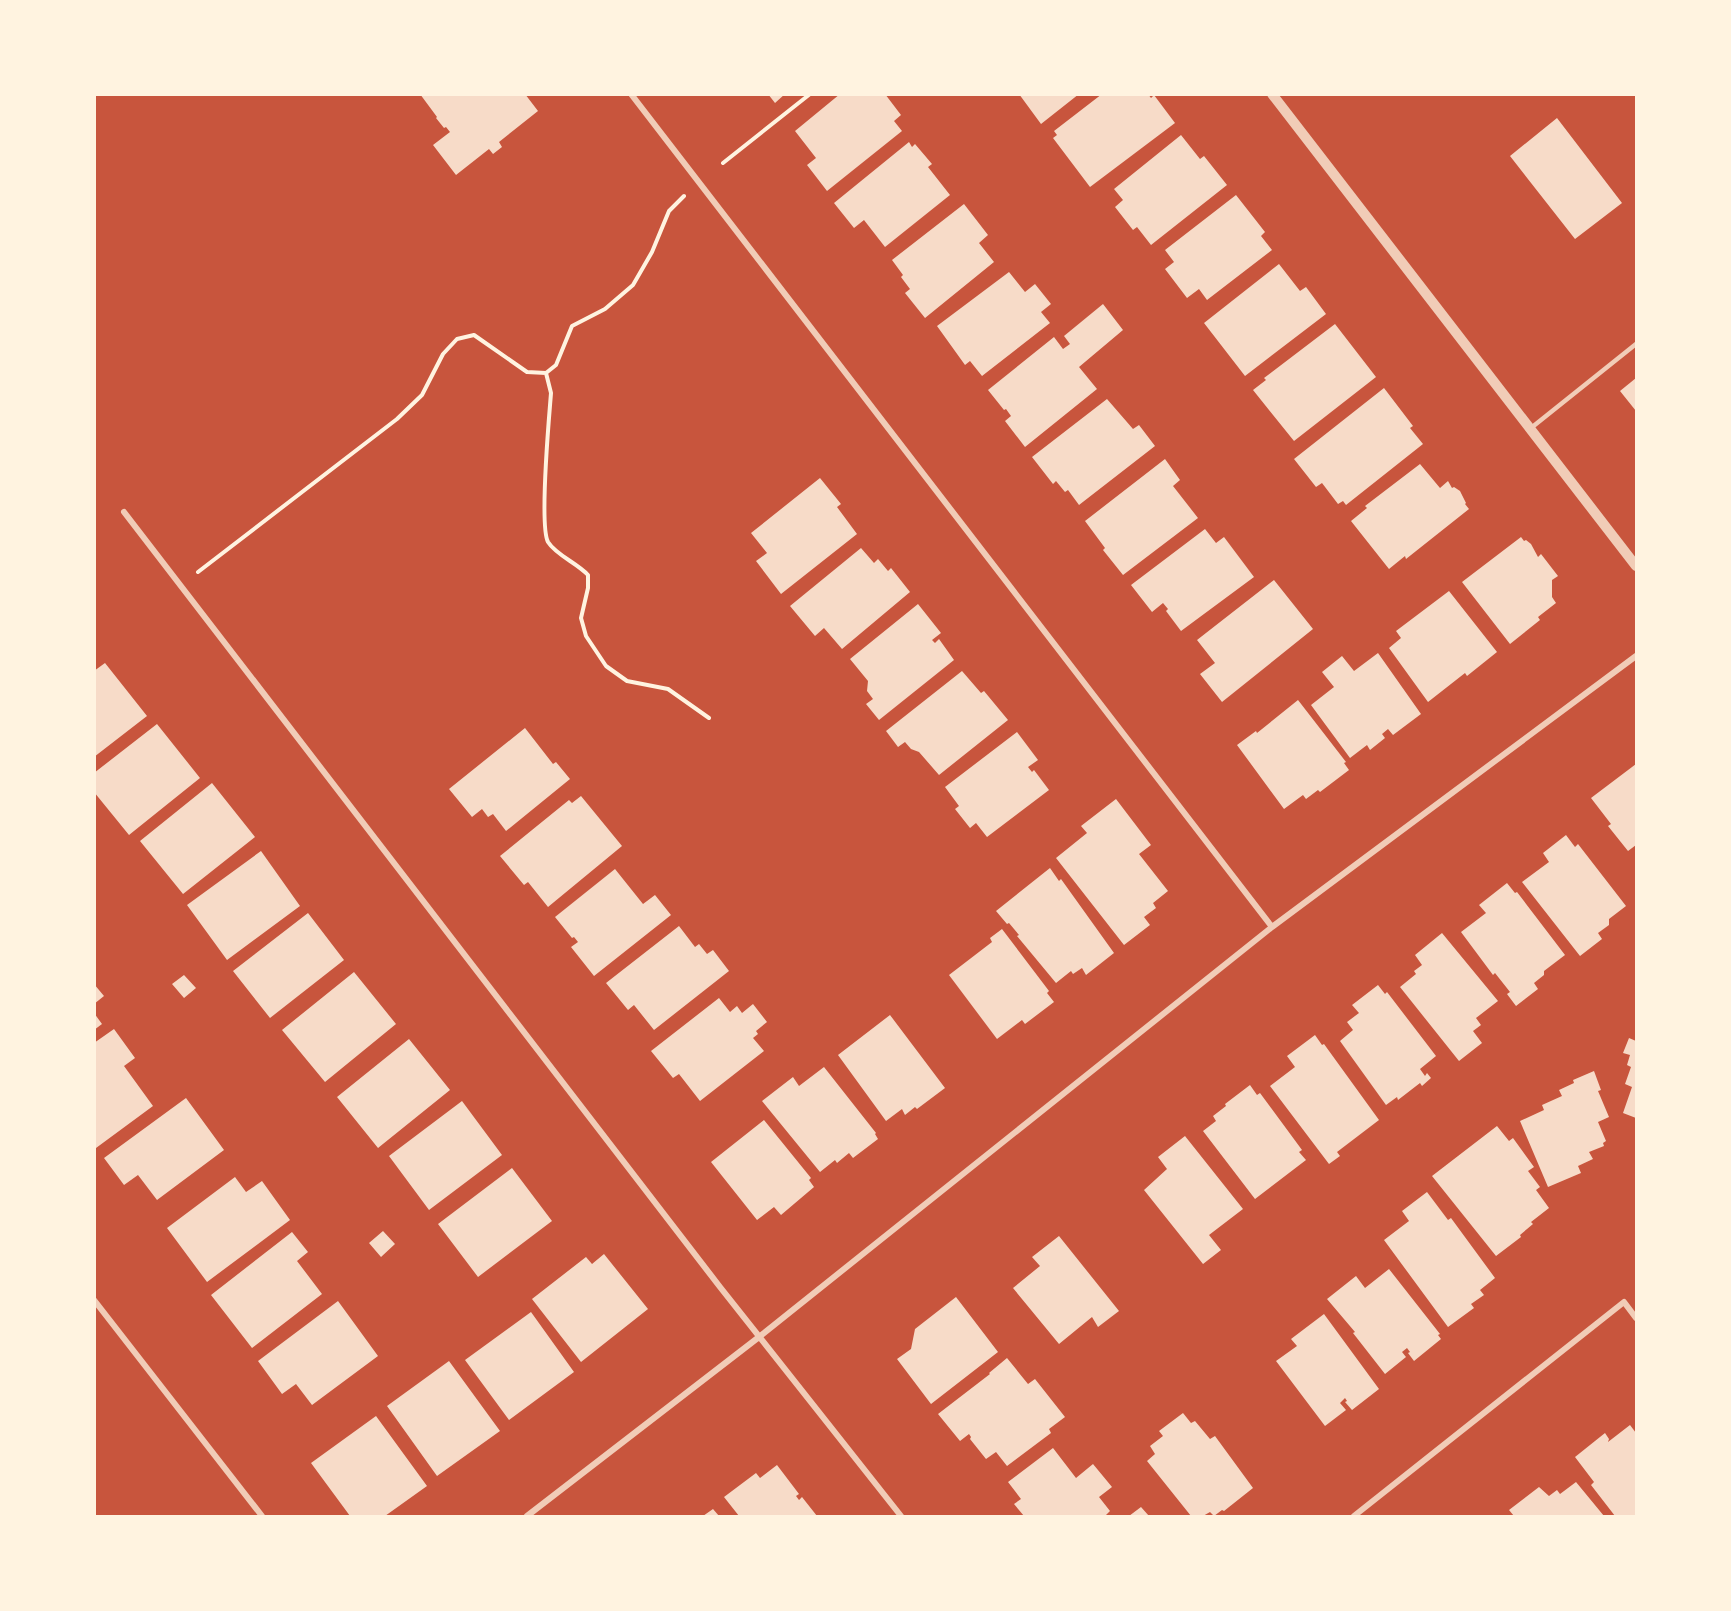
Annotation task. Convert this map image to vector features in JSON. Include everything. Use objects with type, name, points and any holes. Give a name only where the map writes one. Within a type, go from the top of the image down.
[{"type":"street","points":[[631,94],[1272,927]]},
{"type":"street","points":[[1272,94],[1636,566]]},
{"type":"street","points":[[124,512],[759,1337],[902,1516]]},
{"type":"street","points":[[526,1516],[759,1337],[1272,927],[1636,656]]},
{"type":"street","points":[[94,1300],[262,1516]]},
{"type":"street","points":[[1354,1516],[1624,1302],[1636,1318]]},
{"type":"lane","points":[[1531,429],[1636,344]]},
{"type":"path","points":[[723,162],[810,94]]},
{"type":"path","points":[[198,572],[398,419],[422,394],[443,354],[457,339],[474,335],[527,372],[546,373],[556,365],[572,326],[605,309],[633,285],[652,252],[669,211],[686,194]]},
{"type":"path","points":[[546,373],[551,393],[544,521],[548,542],[562,555],[579,565],[588,575],[588,588],[581,618],[586,636],[606,666],[627,681],[668,689],[709,717]]},
{"type":"building","points":[[420,94],[525,94],[538,111],[499,142],[502,147],[493,154],[489,149],[456,175],[433,145],[450,132],[436,118]]},
{"type":"building","points":[[768,94],[785,94],[775,103]]},
{"type":"building","points":[[840,94],[885,94],[901,115],[894,121],[902,131],[827,191],[807,165],[816,158],[795,131]]},
{"type":"building","points":[[1019,94],[1079,94],[1041,124]]},
{"type":"building","points":[[1102,94],[1148,94],[1151,98],[1154,95],[1175,123],[1090,187],[1053,138],[1057,135],[1054,131]]},
{"type":"building","points":[[1557,118],[1622,203],[1575,239],[1510,156]]},
{"type":"building","points":[[1181,135],[1200,159],[1204,156],[1227,185],[1151,245],[1137,227],[1133,230],[1115,207],[1123,200],[1114,189]]},
{"type":"building","points":[[909,142],[912,147],[915,144],[932,164],[928,167],[950,195],[885,247],[864,220],[854,228],[834,203]]},
{"type":"building","points":[[1236,195],[1265,232],[1261,236],[1272,250],[1207,300],[1199,289],[1187,298],[1165,269],[1174,262],[1165,250]]},
{"type":"building","points":[[964,204],[988,235],[979,243],[994,262],[925,318],[905,293],[910,289],[892,260]]},
{"type":"building","points":[[1279,264],[1300,291],[1306,287],[1326,314],[1245,376],[1204,323]]},
{"type":"building","points":[[1009,272],[1025,292],[1035,284],[1051,304],[1041,312],[1050,323],[982,376],[970,361],[965,365],[937,326]]},
{"type":"building","points":[[1103,304],[1123,330],[1079,367],[1097,389],[1025,447],[1005,421],[1011,416],[988,390],[1054,337],[1063,349],[1070,344],[1064,336]]},
{"type":"building","points":[[1335,324],[1376,377],[1294,441],[1253,390],[1266,380],[1264,378]]},
{"type":"building","points":[[1636,378],[1636,411],[1620,391]]},
{"type":"building","points":[[1384,388],[1413,426],[1410,428],[1423,444],[1346,505],[1343,501],[1338,504],[1322,483],[1316,487],[1294,459]]},
{"type":"building","points":[[1107,399],[1133,429],[1139,425],[1155,446],[1079,505],[1068,490],[1065,492],[1056,481],[1053,484],[1032,457]]},
{"type":"building","points":[[1165,459],[1180,480],[1173,486],[1198,518],[1123,575],[1103,550],[1105,548],[1085,521]]},
{"type":"building","points":[[1420,464],[1440,488],[1448,481],[1452,488],[1460,491],[1469,509],[1406,559],[1405,556],[1389,569],[1351,521],[1367,508],[1365,506]]},
{"type":"building","points":[[820,478],[841,504],[837,507],[857,534],[781,594],[756,561],[767,553],[751,533]]},
{"type":"building","points":[[1205,529],[1216,543],[1224,537],[1254,577],[1181,631],[1166,611],[1168,609],[1163,603],[1152,612],[1131,585]]},
{"type":"building","points":[[1521,537],[1531,544],[1538,557],[1541,554],[1558,576],[1552,580],[1552,597],[1556,603],[1538,617],[1540,620],[1510,644],[1462,582]]},
{"type":"building","points":[[861,548],[874,563],[878,559],[888,571],[891,568],[910,592],[842,649],[824,628],[815,636],[790,606]]},
{"type":"building","points":[[1274,580],[1313,629],[1222,702],[1200,674],[1215,663],[1197,640]]},
{"type":"building","points":[[1449,591],[1497,652],[1467,676],[1465,673],[1428,702],[1389,648],[1401,638],[1396,631]]},
{"type":"building","points":[[918,604],[941,633],[932,640],[935,643],[939,639],[954,660],[879,720],[866,704],[873,699],[867,691],[868,681],[850,659]]},
{"type":"building","points":[[1378,653],[1421,714],[1393,735],[1388,729],[1382,734],[1385,738],[1370,750],[1367,745],[1350,758],[1311,705],[1334,687],[1322,672],[1342,656],[1354,671]]},
{"type":"building","points":[[105,663],[147,716],[94,757],[94,671]]},
{"type":"building","points":[[962,671],[981,693],[984,691],[1008,720],[939,775],[919,752],[911,749],[905,742],[898,747],[886,731]]},
{"type":"building","points":[[1298,700],[1346,762],[1344,763],[1349,770],[1320,792],[1318,790],[1306,799],[1303,795],[1284,809],[1237,745],[1256,731],[1257,733]]},
{"type":"building","points":[[157,724],[200,778],[129,835],[94,792],[94,773]]},
{"type":"building","points":[[525,728],[553,764],[556,762],[570,779],[506,831],[493,814],[488,817],[482,809],[472,817],[449,789]]},
{"type":"building","points":[[1017,732],[1038,760],[1028,767],[1032,772],[1034,770],[1049,790],[987,837],[976,823],[970,828],[955,809],[959,806],[945,787]]},
{"type":"building","points":[[1636,764],[1636,845],[1628,851],[1608,826],[1611,824],[1591,798]]},
{"type":"building","points":[[212,783],[255,837],[183,894],[140,841]]},
{"type":"building","points":[[581,796],[622,846],[548,907],[528,882],[524,885],[500,856],[569,800],[572,803]]},
{"type":"building","points":[[1116,799],[1151,845],[1139,854],[1168,891],[1153,903],[1156,908],[1144,917],[1150,925],[1124,945],[1056,858],[1087,833],[1081,826]]},
{"type":"building","points":[[1566,835],[1575,847],[1578,844],[1626,906],[1609,919],[1609,925],[1598,933],[1602,939],[1580,956],[1522,882],[1549,862],[1543,853]]},
{"type":"building","points":[[261,851],[300,906],[227,960],[187,905]]},
{"type":"building","points":[[1050,868],[1059,881],[1061,879],[1114,953],[1086,975],[1082,968],[1073,974],[1071,971],[1056,983],[1009,923],[1007,924],[996,911]]},
{"type":"building","points":[[615,869],[643,904],[655,895],[671,915],[594,976],[571,947],[578,942],[555,917]]},
{"type":"building","points":[[1507,883],[1515,893],[1517,892],[1565,955],[1544,971],[1544,975],[1534,983],[1538,989],[1516,1006],[1507,994],[1510,992],[1495,973],[1493,975],[1461,932],[1486,913],[1479,905]]},
{"type":"building","points":[[308,913],[344,960],[270,1018],[233,971]]},
{"type":"building","points":[[679,926],[695,947],[699,944],[707,954],[713,950],[729,971],[654,1030],[634,1005],[628,1010],[606,983]]},
{"type":"building","points":[[1002,929],[1049,991],[1047,993],[1054,1002],[1025,1024],[1022,1020],[997,1039],[949,975],[992,942],[990,938]]},
{"type":"building","points":[[1442,933],[1498,1001],[1476,1018],[1481,1025],[1473,1031],[1482,1043],[1459,1061],[1400,987],[1416,974],[1414,971],[1422,965],[1415,955]]},
{"type":"building","points":[[354,972],[396,1024],[325,1082],[282,1030]]},
{"type":"building","points":[[184,975],[196,988],[184,998],[172,984]]},
{"type":"building","points":[[94,984],[104,996],[94,1004]]},
{"type":"building","points":[[1378,985],[1385,994],[1387,992],[1436,1056],[1420,1069],[1425,1076],[1427,1073],[1431,1078],[1422,1086],[1420,1083],[1398,1100],[1397,1097],[1386,1105],[1340,1041],[1353,1030],[1347,1022],[1359,1013],[1352,1005]]},
{"type":"building","points":[[719,998],[730,1012],[737,1006],[742,1013],[753,1004],[767,1022],[756,1031],[758,1034],[753,1038],[764,1051],[700,1101],[679,1074],[673,1078],[651,1051]]},
{"type":"building","points":[[94,1013],[102,1024],[94,1030]]},
{"type":"building","points":[[890,1015],[945,1088],[917,1109],[915,1107],[905,1115],[902,1109],[886,1121],[838,1055]]},
{"type":"building","points":[[114,1029],[135,1058],[124,1066],[153,1106],[96,1148],[94,1146],[94,1043]]},
{"type":"building","points":[[1315,1035],[1379,1120],[1337,1152],[1340,1156],[1329,1164],[1270,1086],[1295,1067],[1287,1056]]},
{"type":"building","points":[[1629,1038],[1636,1041],[1636,1118],[1623,1113],[1632,1087],[1625,1084],[1631,1067],[1627,1065],[1630,1055],[1623,1053]]},
{"type":"building","points":[[409,1039],[450,1090],[378,1148],[337,1097]]},
{"type":"building","points":[[824,1067],[876,1133],[878,1139],[853,1158],[849,1153],[837,1163],[835,1160],[820,1172],[762,1101],[793,1077],[799,1086]]},
{"type":"building","points":[[1594,1071],[1601,1090],[1598,1091],[1609,1117],[1598,1122],[1606,1141],[1603,1143],[1604,1146],[1589,1152],[1593,1159],[1578,1166],[1581,1173],[1548,1187],[1520,1121],[1544,1110],[1542,1105],[1562,1096],[1559,1090],[1574,1083],[1573,1080]]},
{"type":"building","points":[[1250,1085],[1257,1095],[1260,1093],[1302,1150],[1299,1152],[1306,1160],[1255,1199],[1203,1131],[1216,1121],[1213,1116],[1226,1106],[1225,1104]]},
{"type":"building","points":[[186,1098],[224,1150],[157,1200],[138,1175],[124,1185],[104,1158]]},
{"type":"building","points":[[462,1101],[502,1155],[429,1210],[389,1156]]},
{"type":"building","points":[[764,1120],[811,1178],[809,1180],[814,1187],[781,1215],[774,1207],[757,1220],[711,1162]]},
{"type":"building","points":[[1497,1126],[1509,1141],[1513,1138],[1534,1167],[1528,1171],[1540,1187],[1536,1190],[1549,1208],[1531,1222],[1533,1224],[1520,1235],[1521,1237],[1496,1256],[1432,1176]]},
{"type":"building","points":[[1185,1136],[1243,1209],[1209,1235],[1221,1250],[1203,1264],[1144,1190],[1167,1169],[1158,1157]]},
{"type":"building","points":[[512,1168],[552,1221],[478,1277],[438,1224]]},
{"type":"building","points":[[235,1177],[246,1192],[262,1181],[290,1220],[207,1282],[167,1228]]},
{"type":"building","points":[[1427,1192],[1448,1220],[1451,1218],[1495,1278],[1480,1290],[1484,1295],[1471,1304],[1474,1308],[1448,1327],[1384,1240],[1409,1221],[1402,1211]]},
{"type":"building","points":[[383,1231],[395,1244],[381,1257],[369,1243]]},
{"type":"building","points":[[292,1232],[308,1252],[297,1261],[322,1294],[252,1348],[211,1295]]},
{"type":"building","points":[[1059,1236],[1119,1311],[1098,1327],[1092,1317],[1059,1344],[1013,1288],[1040,1266],[1032,1257]]},
{"type":"building","points":[[604,1254],[648,1309],[581,1362],[532,1299],[586,1257],[592,1264]]},
{"type":"building","points":[[1389,1269],[1440,1334],[1438,1335],[1441,1339],[1414,1361],[1407,1348],[1402,1352],[1406,1357],[1385,1374],[1353,1333],[1355,1332],[1327,1299],[1356,1276],[1365,1288]]},
{"type":"building","points":[[956,1297],[998,1352],[931,1404],[897,1359],[911,1349],[915,1329]]},
{"type":"building","points":[[338,1301],[378,1356],[312,1405],[296,1384],[282,1394],[258,1361]]},
{"type":"building","points":[[531,1312],[574,1372],[509,1420],[465,1360]]},
{"type":"building","points":[[1324,1314],[1379,1389],[1352,1410],[1345,1402],[1347,1401],[1345,1398],[1340,1403],[1346,1410],[1325,1426],[1276,1361],[1297,1346],[1291,1339]]},
{"type":"building","points":[[1007,1358],[1028,1384],[1035,1379],[1065,1417],[1049,1429],[1051,1433],[1007,1466],[996,1452],[986,1459],[970,1439],[969,1434],[960,1441],[938,1414]]},
{"type":"building","points":[[449,1361],[500,1431],[437,1476],[387,1406]]},
{"type":"building","points":[[1183,1413],[1191,1423],[1195,1421],[1210,1439],[1215,1436],[1253,1488],[1214,1516],[1210,1512],[1203,1516],[1191,1516],[1147,1461],[1155,1454],[1150,1446],[1163,1436],[1159,1431]]},
{"type":"building","points":[[376,1416],[427,1486],[385,1516],[350,1516],[311,1463]]},
{"type":"building","points":[[1630,1425],[1636,1433],[1636,1516],[1615,1516],[1591,1485],[1594,1482],[1575,1457],[1605,1433],[1609,1439],[1608,1442]]},
{"type":"building","points":[[1053,1448],[1076,1478],[1093,1464],[1112,1487],[1099,1497],[1110,1511],[1107,1516],[1024,1516],[1014,1504],[1021,1499],[1008,1482]]},
{"type":"building","points":[[777,1465],[799,1494],[796,1496],[799,1500],[802,1497],[817,1516],[739,1516],[724,1497],[756,1473],[760,1478]]},
{"type":"building","points":[[1576,1482],[1604,1516],[1514,1516],[1509,1510],[1539,1487],[1549,1496],[1557,1490],[1560,1494]]},
{"type":"building","points":[[1141,1507],[1149,1516],[1129,1516]]},
{"type":"building","points":[[713,1509],[719,1516],[703,1516]]}]
